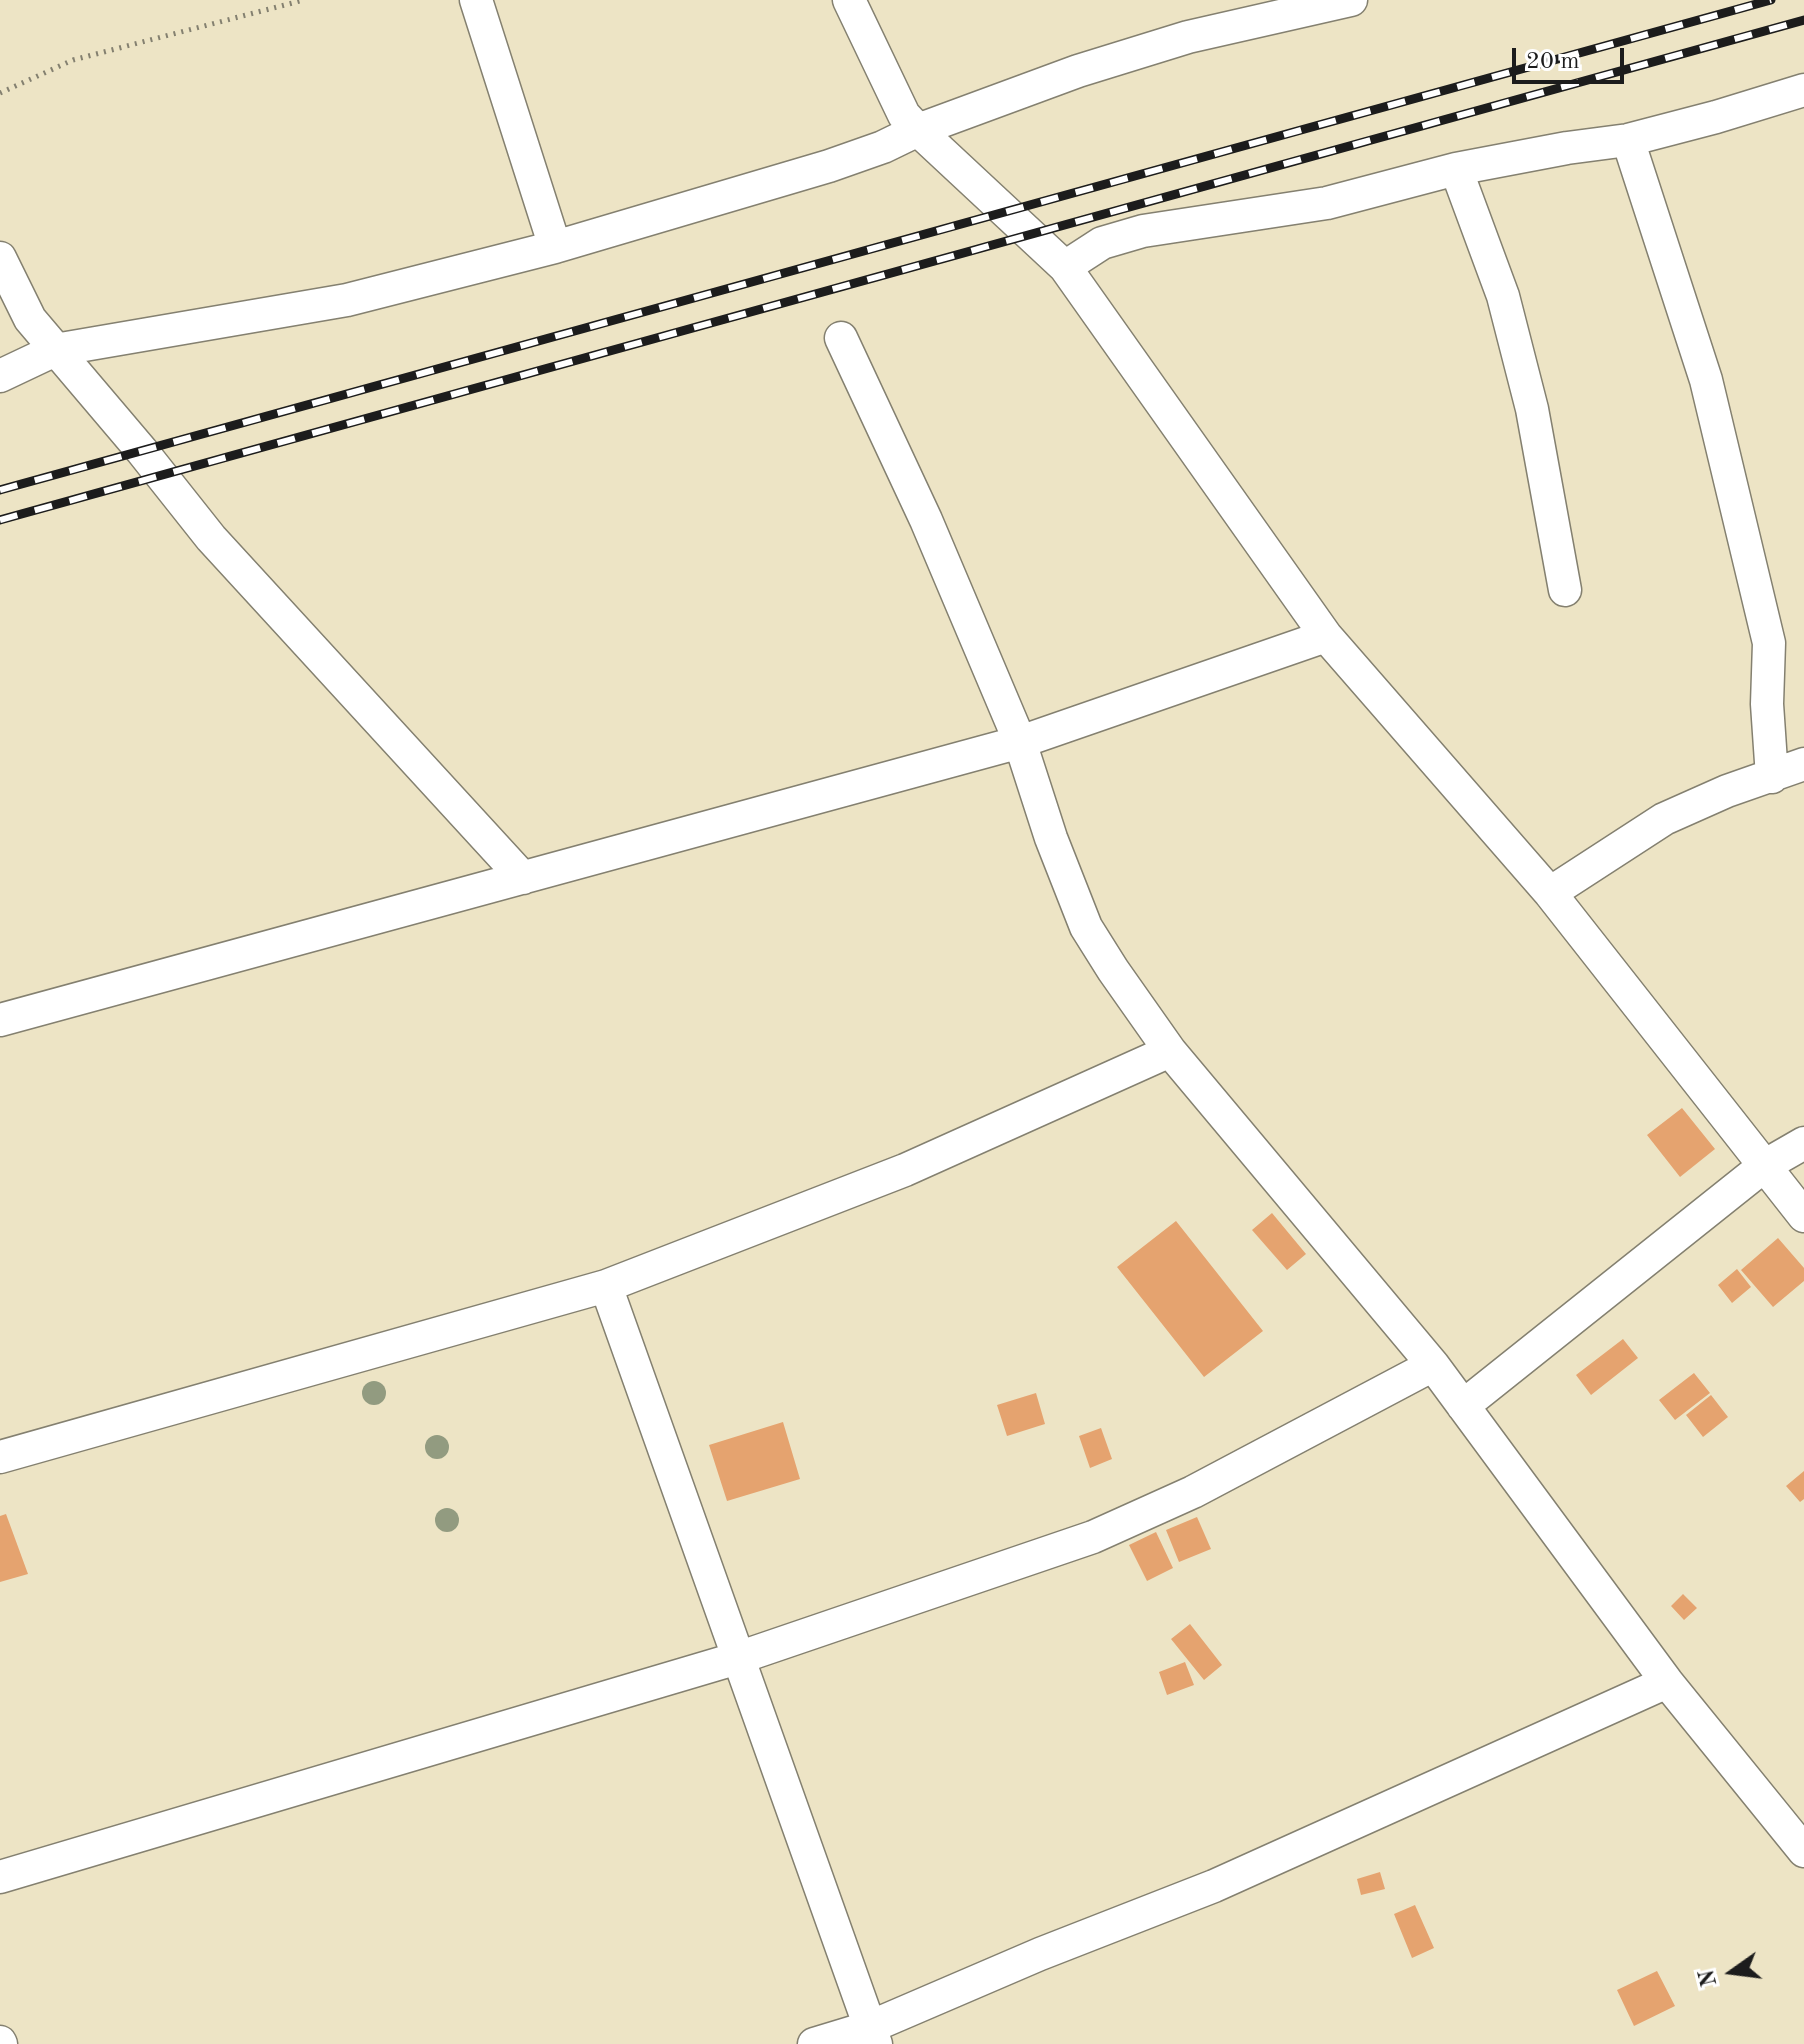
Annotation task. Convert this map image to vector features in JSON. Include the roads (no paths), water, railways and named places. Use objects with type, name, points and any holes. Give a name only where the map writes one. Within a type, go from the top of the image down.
[{"type":"street","points":[[476,0],[555,247]]},
{"type":"street","points":[[849,0],[904,115],[1065,267],[1326,636],[1550,893],[1804,1216]]},
{"type":"street","points":[[0,376],[55,350],[347,300],[555,247],[829,166],[1078,71],[1188,37],[1351,0]]},
{"type":"street","points":[[1065,267],[1102,243],[1143,231],[1327,203],[1456,169],[1628,140],[1804,90]]},
{"type":"street","points":[[1628,140],[1706,380],[1769,643],[1767,704],[1772,777]]},
{"type":"street","points":[[1456,169],[1503,296],[1532,409],[1565,590]]},
{"type":"street","points":[[0,258],[30,319],[211,538],[523,878]]},
{"type":"street","points":[[841,338],[926,520],[1020,742],[1051,838],[1086,927],[1170,1051],[1433,1365],[1667,1682],[1804,1851]]},
{"type":"street","points":[[0,1020],[1020,742],[1326,636]]},
{"type":"street","points":[[1550,893],[1664,819],[1727,791],[1804,764]]},
{"type":"street","points":[[0,1457],[606,1286],[905,1170],[1170,1051]]},
{"type":"street","points":[[1463,1406],[1764,1166],[1804,1143]]},
{"type":"street","points":[[606,1286],[873,2035]]},
{"type":"street","points":[[0,1877],[738,1658],[1093,1537],[1193,1492],[1433,1365]]},
{"type":"street","points":[[814,2044],[873,2035],[1040,1954],[1214,1886],[1667,1682]]},
{"type":"railway","points":[[0,490],[1771,0]]},
{"type":"railway","points":[[0,520],[1804,20]]}]
